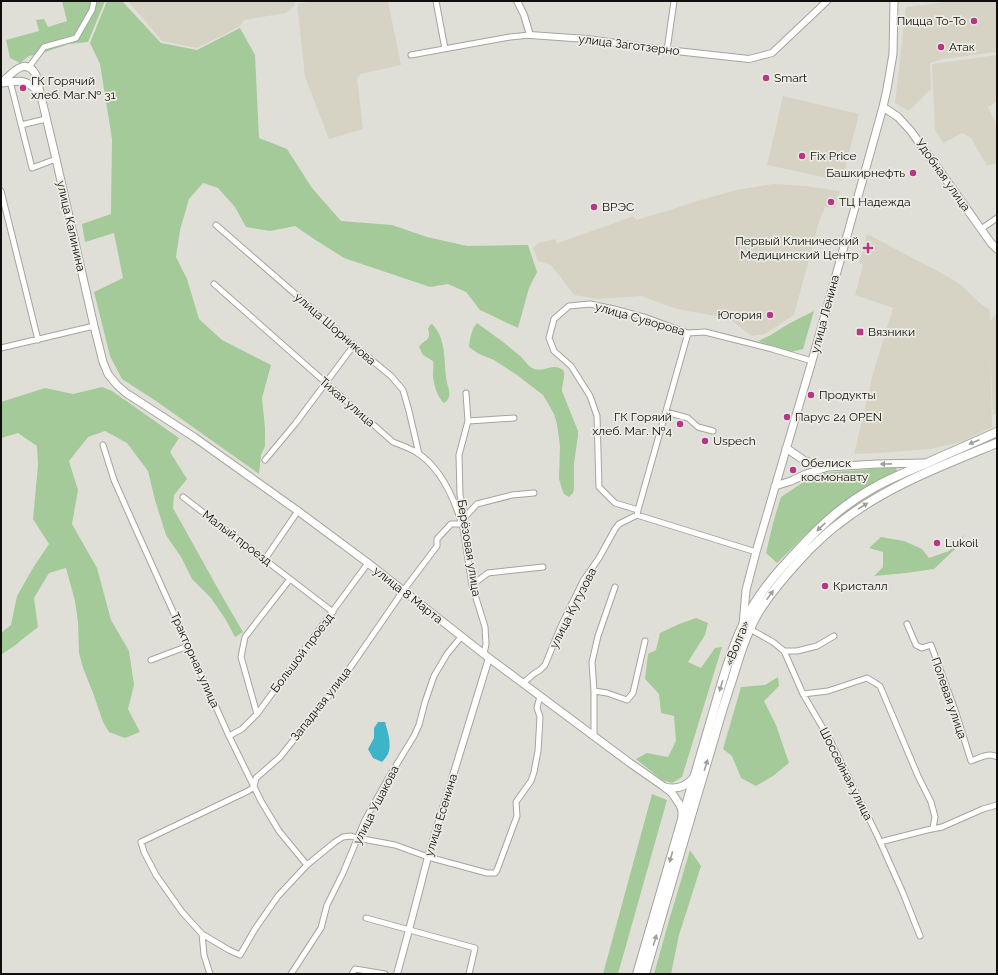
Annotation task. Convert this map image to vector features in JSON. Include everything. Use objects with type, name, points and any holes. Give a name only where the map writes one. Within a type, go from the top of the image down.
[{"type":"highway","name":"«Волга»","points":[[637,974],[722,682],[733,649],[746,627],[757,600],[776,574],[813,534],[833,515],[852,501],[897,475],[997,432]]},
{"type":"highway","name":"«Волга»","points":[[645,974],[736,668],[746,627],[757,615],[779,583],[835,525],[871,501],[906,482],[942,465],[997,443]]},
{"type":"main road","name":"улица Ленина","points":[[746,627],[746,590],[756,552],[883,107],[893,54],[894,1]]},
{"type":"main road","points":[[1,83],[10,74],[21,67],[29,67]]},
{"type":"main road","name":"улица Калинина","points":[[29,67],[33,70],[37,79],[103,362],[108,374],[116,385]]},
{"type":"main road","points":[[10,74],[10,81]]},
{"type":"main road","points":[[31,84],[35,83],[37,79]]},
{"type":"main road","points":[[1,83],[10,81],[25,82],[31,84],[40,96]]},
{"type":"main road","name":"Удобная улица","points":[[883,107],[898,117],[910,130],[991,243],[997,249]]},
{"type":"main road","name":"улица 8 Марта","points":[[116,385],[194,437],[298,511],[368,563],[461,637],[663,786],[672,793],[680,805],[682,819]]},
{"type":"main road","points":[[786,448],[805,461],[828,467]]},
{"type":"main road","points":[[805,461],[808,464],[806,474]]},
{"type":"main road","points":[[775,486],[828,467],[925,463]]},
{"type":"main road","points":[[663,786],[675,788],[681,787],[695,776]]},
{"type":"street","points":[[29,67],[44,47],[76,38],[92,10],[94,1]]},
{"type":"street","points":[[436,1],[445,49]]},
{"type":"street","points":[[517,1],[524,15],[530,35]]},
{"type":"street","points":[[667,50],[674,1]]},
{"type":"street","name":"улица Заготзерно","points":[[412,55],[510,37],[530,35],[587,39],[667,50],[749,58],[772,53],[826,1]]},
{"type":"street","points":[[10,81],[32,168],[56,159]]},
{"type":"street","points":[[21,125],[46,119]]},
{"type":"street","points":[[1,191],[4,212],[38,340]]},
{"type":"street","points":[[981,229],[997,218]]},
{"type":"street","name":"улица Шорникова","points":[[216,225],[354,344],[356,348],[391,376],[403,390],[419,454]]},
{"type":"street","name":"Тихая улица","points":[[214,284],[393,442],[419,454],[434,468],[456,506],[462,526]]},
{"type":"street","name":"улица Суворова","points":[[638,513],[615,503],[599,487],[597,416],[590,396],[572,366],[554,351],[549,338],[554,319],[569,306],[590,304],[647,318],[688,333],[704,332],[812,360]]},
{"type":"street","points":[[1,348],[94,326]]},
{"type":"street","points":[[688,333],[638,513],[756,552]]},
{"type":"street","points":[[265,460],[295,424],[354,344]]},
{"type":"street","name":"Берёзовая улица","points":[[466,393],[468,421],[459,455],[460,495],[465,517],[462,526],[472,585],[485,627],[487,656]]},
{"type":"street","points":[[666,412],[688,418],[698,427],[713,431]]},
{"type":"street","points":[[468,421],[514,418]]},
{"type":"street","name":"Тракторная улица","points":[[103,445],[114,480],[229,736],[261,801],[279,831],[307,865]]},
{"type":"street","points":[[465,517],[477,504],[512,495],[534,492]]},
{"type":"street","name":"Малый проезд","points":[[183,497],[333,612]]},
{"type":"street","points":[[265,559],[298,511]]},
{"type":"street","name":"улица Кутузова","points":[[524,683],[545,665],[561,626],[583,581],[599,558],[615,529],[619,524],[638,513]]},
{"type":"street","name":"Западная улица","points":[[202,934],[182,912],[156,875],[144,852],[141,842],[254,787],[256,778],[280,757],[342,678],[403,591],[437,546],[437,539],[451,524],[462,526]]},
{"type":"street","name":"Большой проезд","points":[[229,736],[242,729],[257,714],[368,563]]},
{"type":"street","points":[[472,585],[488,573],[543,567]]},
{"type":"street","points":[[257,714],[241,657],[245,637],[290,579]]},
{"type":"street","points":[[594,736],[594,691],[592,662],[598,636],[615,587]]},
{"type":"street","name":"Полевая улица","points":[[907,624],[916,645],[922,648],[931,645],[955,710],[971,761],[988,755],[997,757]]},
{"type":"street","name":"Шоссейная улица","points":[[746,627],[773,642],[784,651],[803,694],[831,742],[880,842],[920,936]]},
{"type":"street","points":[[784,651],[797,651],[817,646],[834,636]]},
{"type":"street","name":"улица Ушакова","points":[[291,974],[321,928],[327,904],[343,873],[365,820],[414,736],[419,725],[434,676],[447,654],[461,637]]},
{"type":"street","points":[[594,691],[607,693],[627,700],[633,693],[645,641]]},
{"type":"street","points":[[151,660],[188,646]]},
{"type":"street","name":"улица Есенина","points":[[397,974],[428,857],[487,656]]},
{"type":"street","points":[[803,694],[828,691],[867,678],[880,686],[918,776],[931,802],[935,817],[933,828]]},
{"type":"street","points":[[202,934],[240,955],[255,929],[278,896],[307,865],[343,837],[351,836],[394,845],[428,857],[487,873],[495,873],[516,816],[516,802],[531,781],[534,772],[538,751],[540,717],[537,708],[540,696]]},
{"type":"street","points":[[880,842],[942,827],[997,805]]},
{"type":"street","points":[[366,918],[475,948],[469,974]]},
{"type":"street","points":[[202,934],[204,955],[210,974]]},
{"type":"street","points":[[352,974],[355,969],[385,974]]},
{"type":"shaded area","points":[[128,1],[295,1],[295,5],[286,13],[244,20],[239,27],[197,48],[162,41]]},
{"type":"shaded area","points":[[314,1],[388,1],[401,65],[361,74],[357,78],[363,129],[329,139],[305,77],[297,4]]},
{"type":"shaded area","name":"Атак","points":[[954,1],[997,1],[997,52],[943,59],[930,63],[931,89],[909,111],[895,103],[906,7]]},
{"type":"shaded area","points":[[997,55],[997,101],[988,107],[997,125],[997,163],[987,166],[971,138],[962,133],[943,143],[935,130],[932,64]]},
{"type":"shaded area","points":[[783,96],[859,114],[842,181],[767,165]]},
{"type":"shaded area","points":[[773,184],[806,186],[840,191],[835,208],[825,207],[819,222],[794,315],[765,334],[752,336],[731,320],[677,309],[641,296],[599,299],[574,295],[551,265],[538,261],[533,248],[538,243],[556,239],[557,243],[633,216],[636,220],[737,190]]},
{"type":"shaded area","points":[[867,234],[961,285],[981,304],[990,310],[990,321],[997,313],[997,414],[993,415],[990,351],[992,427],[961,442],[930,449],[854,454],[874,370],[893,308],[855,295],[863,265],[859,263]]},
{"type":"green space","points":[[62,1],[105,1],[88,42],[69,44],[29,56],[20,63],[10,58],[6,40],[39,31],[36,20],[44,19],[48,27],[67,21]]},
{"type":"green space","points":[[107,1],[122,1],[161,43],[197,50],[240,28],[255,55],[259,138],[287,149],[312,188],[341,221],[392,225],[427,237],[467,246],[528,245],[537,272],[529,288],[518,328],[480,310],[466,292],[448,284],[430,287],[344,258],[295,226],[270,231],[246,227],[235,207],[218,188],[203,183],[189,199],[180,230],[176,257],[187,279],[199,319],[222,340],[271,365],[262,398],[265,446],[261,455],[259,474],[156,401],[122,379],[110,356],[94,292],[123,278],[114,233],[85,242],[82,224],[111,214],[112,139],[100,64],[90,43]]},
{"type":"green space","points":[[814,311],[803,349],[791,352],[758,341],[769,336]]},
{"type":"green space","points":[[477,323],[521,356],[532,368],[541,370],[556,367],[564,371],[562,391],[578,431],[574,463],[574,489],[573,493],[569,497],[564,494],[559,479],[560,446],[554,414],[543,395],[494,360],[479,354],[469,347],[472,332]]},
{"type":"green space","points":[[432,324],[440,336],[444,349],[449,398],[444,403],[437,394],[433,378],[433,361],[423,355],[419,347],[427,340],[429,336],[428,329]]},
{"type":"green space","points":[[102,387],[112,391],[179,438],[170,452],[187,479],[174,495],[173,508],[243,632],[235,637],[226,620],[211,598],[192,579],[181,557],[166,535],[148,471],[127,443],[105,431],[88,437],[69,461],[78,490],[72,524],[97,568],[111,620],[129,651],[134,685],[128,709],[140,732],[125,738],[109,732],[103,722],[83,668],[79,653],[78,622],[75,601],[66,568],[49,573],[34,598],[38,627],[1,655],[1,633],[11,625],[17,596],[49,544],[33,519],[38,465],[37,446],[18,433],[1,438],[1,402],[45,388],[73,394]]},
{"type":"green space","points":[[896,467],[897,472],[860,491],[828,515],[777,563],[766,553],[781,497],[802,483],[823,473]]},
{"type":"green space","points":[[966,533],[954,550],[934,569],[874,576],[883,567],[883,552],[869,548],[881,537],[904,541],[922,549],[929,558],[949,551]]},
{"type":"green space","points":[[696,618],[708,623],[705,635],[688,662],[701,668],[715,648],[722,647],[682,777],[672,783],[662,780],[636,759],[647,753],[668,757],[676,741],[674,716],[661,713],[659,694],[645,679],[648,654],[656,650],[660,633]]},
{"type":"green space","points":[[778,677],[779,686],[764,701],[776,725],[789,763],[773,776],[756,786],[741,778],[732,756],[723,749],[741,687],[765,685]]},
{"type":"green space","points":[[652,794],[667,800],[618,974],[603,974]]},
{"type":"green space","points":[[690,850],[701,866],[679,935],[671,974],[654,974],[668,924]]},
{"type":"water","points":[[378,722],[385,722],[390,743],[388,754],[382,762],[373,758],[368,749],[374,738],[374,728]]},
{"type":"place","name":"Пицца То-То","points":[[974,21]]},
{"type":"place","name":"Атак","points":[[941,47]]},
{"type":"place","name":"Smart","points":[[766,78]]},
{"type":"place","name":"ГК Горячий хлеб. Маг.№ 31","points":[[23,88]]},
{"type":"place","name":"Fix Price","points":[[802,156]]},
{"type":"place","name":"Башкирнефть","points":[[913,173]]},
{"type":"place","name":"ТЦ Надежда","points":[[831,202]]},
{"type":"place","name":"ВРЭС","points":[[594,207]]},
{"type":"place","name":"Первый Клинический Медицинский Центр","points":[[868,248]]},
{"type":"place","name":"Югория","points":[[770,315]]},
{"type":"place","name":"Вязники","points":[[860,332]]},
{"type":"place","name":"Продукты","points":[[811,395]]},
{"type":"place","name":"Парус 24 OPEN","points":[[787,417]]},
{"type":"place","name":"ГК Горяий хлеб. Маг. №4","points":[[680,424]]},
{"type":"place","name":"Uspech","points":[[705,441]]},
{"type":"place","name":"Обелиск космонавту","points":[[793,470]]},
{"type":"place","name":"Lukoil","points":[[937,543]]},
{"type":"place","name":"Кристалл","points":[[825,586]]}]
